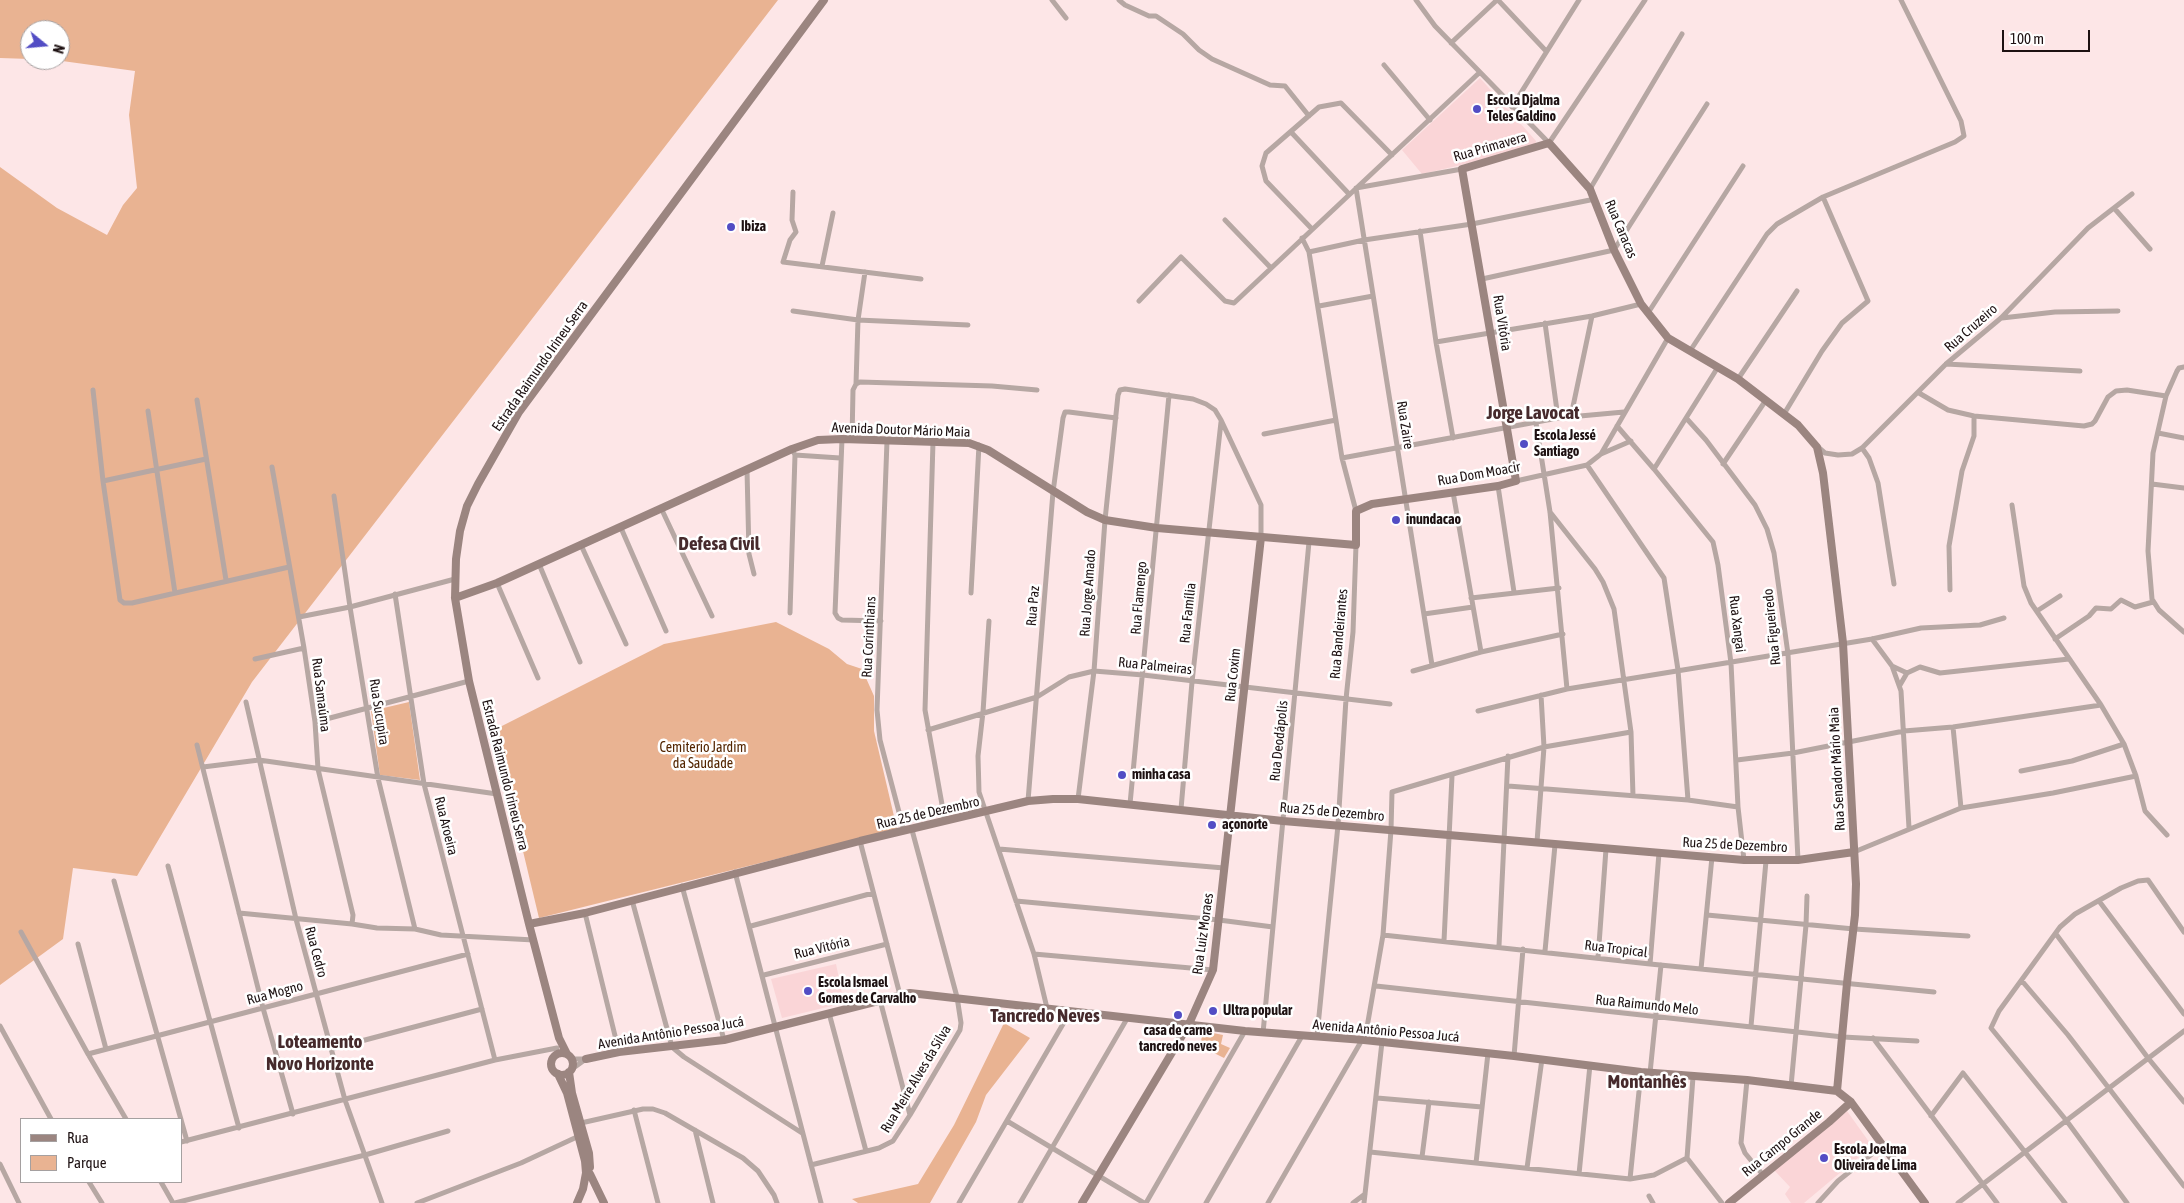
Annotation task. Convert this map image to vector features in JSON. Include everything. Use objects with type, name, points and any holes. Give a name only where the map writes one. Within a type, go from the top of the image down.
[{"type":"street","name":"Estrada Raimundo Irineu Serra","points":[[569,1057],[560,1038],[529,924],[469,681],[456,598],[455,579],[460,532],[467,506],[480,479],[519,412],[824,0]]},
{"type":"street","points":[[1052,0],[1066,18]]},
{"type":"street","points":[[1119,0],[1125,5],[1149,16],[1156,16],[1183,34],[1199,50],[1212,59],[1270,85],[1285,86],[1309,116]]},
{"type":"street","name":"Rua Caracas","points":[[1416,0],[1435,26],[1549,143],[1590,189],[1614,250],[1641,304],[1668,338],[1738,379],[1798,425],[1817,447]]},
{"type":"street","points":[[1451,43],[1497,0],[1546,51]]},
{"type":"street","points":[[1549,143],[1645,0]]},
{"type":"street","points":[[1690,350],[1772,228],[1823,197],[1962,138],[1965,132],[1961,121],[1900,0]]},
{"type":"street","points":[[1512,107],[1577,1]]},
{"type":"street","points":[[1590,189],[1682,34]]},
{"type":"street","points":[[1384,66],[1430,120]]},
{"type":"street","points":[[1139,300],[1182,257],[1225,301],[1234,303],[1480,74]]},
{"type":"street","points":[[1312,229],[1268,184],[1262,166],[1263,157],[1319,107],[1341,103],[1392,155]]},
{"type":"street","points":[[1482,279],[1614,250],[1708,104]]},
{"type":"street","points":[[1291,132],[1350,194]]},
{"type":"street","name":"Rua Primavera","points":[[1356,188],[1462,169],[1549,143]]},
{"type":"street","points":[[1648,313],[1743,166]]},
{"type":"street","name":"Rua Vitória","points":[[1462,169],[1516,481]]},
{"type":"street","name":"Rua Zaire","points":[[1356,188],[1432,665]]},
{"type":"street","points":[[793,192],[792,220],[796,232],[790,240],[783,262],[921,279]]},
{"type":"street","name":"Rua Cruzeiro","points":[[1817,447],[1825,453],[1838,455],[1852,454],[1862,448],[1946,364],[2001,318],[2088,228],[2132,194]]},
{"type":"street","points":[[1784,414],[1823,349],[1842,323],[1865,305],[1868,299],[1823,197]]},
{"type":"street","points":[[1309,252],[1364,240],[1472,224],[1595,199]]},
{"type":"street","points":[[2114,208],[2150,249]]},
{"type":"street","points":[[822,266],[833,213]]},
{"type":"street","points":[[1225,220],[1270,268]]},
{"type":"street","points":[[1420,231],[1436,342],[1453,438]]},
{"type":"street","name":"Rua Bandeirantes","points":[[1302,238],[1309,252],[1342,458],[1356,511],[1353,632],[1346,699],[1338,824],[1317,1036]]},
{"type":"street","points":[[852,440],[858,320],[865,272]]},
{"type":"street","points":[[1738,379],[1797,291]]},
{"type":"street","points":[[1318,306],[1373,296]]},
{"type":"street","points":[[1436,342],[1592,316],[1641,304]]},
{"type":"street","points":[[793,311],[858,320],[968,324]]},
{"type":"street","points":[[2001,318],[2055,312],[2118,311]]},
{"type":"street","points":[[1571,416],[1592,316]]},
{"type":"street","points":[[1545,323],[1558,418]]},
{"type":"street","points":[[1601,454],[1668,338]]},
{"type":"street","points":[[1946,364],[2080,371]]},
{"type":"street","points":[[1654,469],[1718,367]]},
{"type":"street","points":[[2184,367],[2177,370],[2166,396],[2153,454],[2148,563],[2150,595],[2153,602],[2184,632]]},
{"type":"street","points":[[856,384],[862,382],[881,382],[992,386],[1037,390]]},
{"type":"street","name":"Rua Jorge Amado","points":[[1078,799],[1094,671],[1105,520],[1120,390],[1125,389],[1169,395]]},
{"type":"street","points":[[93,390],[103,480],[120,600],[124,603],[132,603],[289,567]]},
{"type":"street","points":[[1919,393],[1933,403],[1948,410],[1974,416],[2084,426],[2095,421],[2108,397],[2116,391],[2127,390],[2166,396]]},
{"type":"street","points":[[1169,395],[1206,404],[1215,410],[1261,504],[1261,538]]},
{"type":"street","name":"Rua Flamengo","points":[[1130,804],[1169,395]]},
{"type":"street","points":[[197,400],[226,580]]},
{"type":"street","points":[[1723,464],[1766,400]]},
{"type":"street","points":[[148,410],[175,593]]},
{"type":"street","name":"Rua Paz","points":[[1028,801],[1053,492],[1065,412],[1116,418]]},
{"type":"street","points":[[1342,458],[1558,418],[1624,412]]},
{"type":"street","points":[[1950,590],[1949,546],[1962,471],[1973,441],[1974,416]]},
{"type":"street","name":"Rua Figueiredo","points":[[1686,419],[1706,440],[1755,506],[1767,529],[1774,553],[1788,654],[1798,860]]},
{"type":"street","name":"Rua Família","points":[[1181,809],[1192,682],[1221,420]]},
{"type":"street","points":[[1264,434],[1336,420]]},
{"type":"street","points":[[1536,422],[1550,512],[1559,588],[1567,689]]},
{"type":"street","name":"Rua Xangai","points":[[1617,426],[1713,542],[1718,565],[1731,663],[1738,807],[1744,860]]},
{"type":"street","points":[[2158,433],[2184,438]]},
{"type":"street","points":[[842,439],[836,613],[838,618],[842,620],[881,621]]},
{"type":"street","name":"Avenida Doutor Mário Maia","points":[[456,598],[497,583],[661,508],[818,440],[842,439],[979,445],[1053,492],[1105,520],[1157,528],[1356,545]]},
{"type":"street","name":"Rua Corinthians","points":[[887,441],[877,690],[878,727],[908,830]]},
{"type":"street","name":"Rua Dom Moacir","points":[[1356,511],[1372,504],[1498,486],[1587,465],[1601,454],[1631,441]]},
{"type":"street","points":[[933,442],[926,710],[945,821]]},
{"type":"street","points":[[971,593],[979,445]]},
{"type":"street","name":"Rua Senador Mário Maia","points":[[1817,447],[1823,474],[1843,642],[1856,899],[1837,1091]]},
{"type":"street","points":[[1862,448],[1869,458],[1878,483],[1894,584]]},
{"type":"street","points":[[790,613],[793,452],[840,458]]},
{"type":"street","points":[[103,480],[206,459]]},
{"type":"street","points":[[1587,465],[1664,578],[1678,670],[1688,800]]},
{"type":"street","name":"Rua Samaúma","points":[[272,467],[304,648],[315,722],[318,769],[353,915],[352,924]]},
{"type":"street","points":[[747,470],[749,554],[754,574]]},
{"type":"street","points":[[2152,482],[2184,488]]},
{"type":"street","points":[[1498,486],[1514,592]]},
{"type":"street","points":[[1453,492],[1481,652]]},
{"type":"street","name":"Rua Sucupira","points":[[334,496],[378,778],[415,929]]},
{"type":"street","points":[[2012,505],[2024,586],[2037,612],[2101,705],[2124,744],[2136,776],[2145,811],[2167,835]]},
{"type":"street","points":[[661,508],[712,616]]},
{"type":"street","points":[[1550,512],[1594,569],[1614,609],[1631,732],[1633,796]]},
{"type":"street","points":[[620,528],[666,631]]},
{"type":"street","name":"Rua Coxim","points":[[1230,814],[1261,538]]},
{"type":"street","name":"Rua Deodápolis","points":[[1263,1033],[1309,542]]},
{"type":"street","points":[[582,545],[626,644]]},
{"type":"street","points":[[539,564],[580,662]]},
{"type":"street","points":[[298,617],[350,607],[455,579]]},
{"type":"street","points":[[497,583],[538,678]]},
{"type":"street","points":[[1471,598],[1559,588]]},
{"type":"street","name":"Rua Aroeira","points":[[395,594],[424,784],[495,1060]]},
{"type":"street","points":[[2037,612],[2060,596]]},
{"type":"street","points":[[2055,639],[2088,616],[2096,608],[2110,609],[2121,600],[2135,606],[2153,602]]},
{"type":"street","points":[[1424,614],[1473,607]]},
{"type":"street","points":[[1478,711],[1567,689],[1788,654],[1921,628],[1980,625],[2004,618]]},
{"type":"street","points":[[988,621],[978,777],[979,792],[984,813],[999,849],[1034,954],[1047,1008]]},
{"type":"street","points":[[1413,671],[1481,652],[1563,634]]},
{"type":"street","points":[[1872,639],[1892,666],[1900,685],[1909,828]]},
{"type":"street","points":[[255,659],[304,648]]},
{"type":"street","points":[[1900,685],[1907,673],[1920,667],[1936,673],[2069,659]]},
{"type":"street","points":[[1892,666],[1907,673]]},
{"type":"street","name":"Rua Palmeiras","points":[[928,730],[1037,697],[1069,676],[1094,671],[1390,704]]},
{"type":"street","points":[[315,722],[469,681]]},
{"type":"street","points":[[1537,842],[1544,747],[1541,695]]},
{"type":"street","name":"Rua Cedro","points":[[246,702],[296,919],[331,1049],[345,1100],[382,1203]]},
{"type":"street","points":[[1737,760],[1793,753],[1904,731],[1953,727],[2101,705]]},
{"type":"street","points":[[1953,727],[1961,808]]},
{"type":"street","points":[[1268,1203],[1364,1040],[1376,986],[1384,935],[1392,792],[1452,776],[1508,756],[1544,747],[1631,732]]},
{"type":"street","points":[[2020,771],[2081,759],[2124,744]]},
{"type":"street","points":[[197,745],[263,1008],[293,1114]]},
{"type":"street","points":[[1499,946],[1506,840],[1508,756]]},
{"type":"street","points":[[203,767],[258,760],[497,794]]},
{"type":"street","points":[[1444,941],[1452,776]]},
{"type":"street","name":"Rua 25 de Dezembro","points":[[529,924],[585,913],[735,872],[1028,801],[1078,799],[1283,821],[1338,824],[1450,836],[1766,861],[1798,860],[1854,852],[1961,808],[2053,793],[2136,776]]},
{"type":"street","points":[[1508,786],[1688,800],[1738,807]]},
{"type":"street","name":"Rua Luiz Moraes","points":[[1082,1203],[1189,1024],[1213,970],[1230,814]]},
{"type":"street","name":"Rua Meire Alves da Silva","points":[[811,1166],[888,1145],[910,1115],[958,1035],[962,1023],[957,997],[908,830]]},
{"type":"street","points":[[860,841],[900,995]]},
{"type":"street","points":[[1545,951],[1555,845]]},
{"type":"street","points":[[999,849],[1224,868]]},
{"type":"street","points":[[1598,958],[1606,849]]},
{"type":"street","points":[[1650,964],[1659,853]]},
{"type":"street","points":[[1701,969],[1712,857]]},
{"type":"street","points":[[1751,1026],[1754,974],[1766,861]]},
{"type":"street","points":[[168,866],[239,1128]]},
{"type":"street","points":[[735,872],[764,975],[821,1203]]},
{"type":"street","points":[[2127,1203],[2066,1120],[1991,1028],[2000,1012],[2067,919],[2138,881],[2148,880],[2184,932]]},
{"type":"street","points":[[114,881],[158,1036],[178,1118]]},
{"type":"street","points":[[682,886],[724,1040]]},
{"type":"street","points":[[751,926],[873,893]]},
{"type":"street","points":[[1791,1086],[1807,896]]},
{"type":"street","points":[[632,899],[672,1047],[684,1057],[802,1133]]},
{"type":"street","points":[[1016,901],[1219,920],[1273,927]]},
{"type":"street","points":[[2099,901],[2184,1014]]},
{"type":"street","points":[[585,913],[619,1052]]},
{"type":"street","points":[[239,914],[377,928],[415,929],[442,935],[534,940]]},
{"type":"street","points":[[1707,915],[1760,918],[1806,925],[1854,929],[1968,936]]},
{"type":"street","points":[[21,932],[125,1118]]},
{"type":"street","points":[[2056,934],[2148,1058],[2184,1102]]},
{"type":"street","name":"Rua Tropical","points":[[1384,935],[1934,992]]},
{"type":"street","points":[[78,944],[106,1049]]},
{"type":"street","name":"Rua Vitória","points":[[764,975],[887,944]]},
{"type":"street","points":[[1514,1056],[1522,950]]},
{"type":"street","name":"Rua Mogno","points":[[88,1054],[468,954]]},
{"type":"street","points":[[1034,954],[1213,970]]},
{"type":"street","points":[[1650,1073],[1661,965]]},
{"type":"street","points":[[2022,981],[2068,1035],[2184,1186]]},
{"type":"street","name":"Rua Raimundo Melo","points":[[1376,986],[1656,1018],[1751,1026],[1843,1037],[1917,1041]]},
{"type":"street","name":"Avenida Antônio Pessoa Jucá","points":[[569,1057],[586,1059],[619,1052],[724,1040],[910,993],[1263,1033],[1364,1040],[1542,1059],[1650,1073],[1747,1080],[1837,1091]]},
{"type":"street","points":[[880,1000],[910,1115]]},
{"type":"street","points":[[331,1049],[482,1009]]},
{"type":"street","points":[[959,1203],[1070,1012]]},
{"type":"street","points":[[829,1013],[866,1151]]},
{"type":"street","points":[[1020,1203],[1128,1017]]},
{"type":"street","points":[[0,1026],[50,1118]]},
{"type":"street","points":[[1007,1121],[1145,1203],[1245,1031]]},
{"type":"street","points":[[1958,1203],[2184,1031]]},
{"type":"street","points":[[1206,1203],[1302,1036]]},
{"type":"street","points":[[560,1038],[552,1068],[558,1074],[567,1093],[579,1136],[586,1173],[583,1190],[577,1203]]},
{"type":"street","points":[[1873,1038],[1997,1203]]},
{"type":"street","points":[[1364,1203],[1382,1042]]},
{"type":"street","points":[[184,1141],[495,1060],[557,1052],[569,1057],[572,1093],[589,1152],[590,1174],[583,1203]]},
{"type":"street","points":[[1476,1163],[1488,1053]]},
{"type":"street","name":"Avenida Antônio Pessoa Jucá","points":[[571,1071],[586,1059]]},
{"type":"street","points":[[1528,1168],[1542,1059]]},
{"type":"street","points":[[1579,1174],[1590,1066]]},
{"type":"street","points":[[558,1074],[562,1075],[571,1071]]},
{"type":"street","points":[[1630,1179],[1641,1072]]},
{"type":"street","points":[[1931,1116],[1963,1073],[2065,1203]]},
{"type":"street","points":[[1693,1076],[1687,1158],[1722,1203]]},
{"type":"street","points":[[1747,1080],[1741,1143],[1745,1153],[1763,1175]]},
{"type":"street","points":[[1837,1091],[1851,1102],[1925,1203]]},
{"type":"street","points":[[1377,1098],[1482,1107]]},
{"type":"street","points":[[1422,1156],[1429,1102]]},
{"type":"street","name":"Rua Campo Grande","points":[[1729,1203],[1851,1102]]},
{"type":"street","points":[[581,1122],[634,1110],[653,1109],[744,1158],[758,1171],[774,1195],[777,1203]]},
{"type":"street","points":[[634,1110],[658,1203]]},
{"type":"street","points":[[695,1130],[713,1203]]},
{"type":"street","points":[[162,1183],[174,1203],[365,1155],[448,1131]]},
{"type":"street","points":[[417,1203],[521,1163],[579,1136]]},
{"type":"street","points":[[1818,1203],[1838,1181],[1883,1145]]},
{"type":"street","points":[[1370,1152],[1630,1179],[1654,1175],[1687,1158]]},
{"type":"street","points":[[0,1164],[19,1203]]},
{"type":"street","points":[[590,1174],[604,1203]]},
{"type":"street","points":[[90,1183],[102,1203]]},
{"type":"street","points":[[1353,1203],[1366,1194]]},
{"type":"street","points":[[1649,1196],[1653,1203]]},
{"type":"shaded area","name":"Escola Djalma Teles Galdino","points":[[1480,78],[1536,141],[1535,148],[1422,174],[1402,150]]},
{"type":"shaded area","name":"Escola Ismael Gomes de Carvalho","points":[[836,964],[844,1003],[782,1018],[771,979]]},
{"type":"shaded area","name":"Escola Joelma Oliveira de Lima","points":[[1847,1111],[1872,1146],[1804,1203],[1791,1203],[1785,1194],[1790,1187],[1774,1170]]},
{"type":"green space","points":[[0,0],[778,0],[252,682],[137,876],[73,868],[63,939],[0,985],[0,167],[57,208],[107,235],[123,205],[137,188],[129,115],[135,71],[70,62],[70,20],[20,20],[20,59],[0,58]]},
{"type":"green space","name":"Cemiterio Jardim da Saudade","points":[[776,622],[829,649],[847,664],[862,669],[874,696],[874,731],[897,829],[539,918],[494,730],[664,644]]},
{"type":"green space","points":[[409,702],[420,780],[380,775],[371,711]]},
{"type":"green space","points":[[1004,1023],[1030,1038],[986,1095],[976,1122],[930,1203],[858,1203],[852,1199],[918,1184],[954,1125]]},
{"type":"green space","points":[[1203,1031],[1223,1035],[1221,1044],[1230,1048],[1224,1058],[1200,1046]]},
{"type":"place","name":"Escola Djalma Teles Galdino","points":[[1477,109]]},
{"type":"place","name":"Ibiza","points":[[731,227]]},
{"type":"place","name":"Escola Jessé Santiago","points":[[1524,444]]},
{"type":"place","name":"inundacao","points":[[1396,520]]},
{"type":"place","name":"minha casa","points":[[1122,775]]},
{"type":"place","name":"açonorte","points":[[1212,825]]},
{"type":"place","name":"Escola Ismael Gomes de Carvalho","points":[[808,991]]},
{"type":"place","name":"Ultra popular","points":[[1213,1011]]},
{"type":"place","name":"casa de carne tancredo neves","points":[[1178,1015]]},
{"type":"place","name":"Escola Joelma Oliveira de Lima","points":[[1824,1158]]},
{"type":"district","name":"Jorge Lavocat","points":[[1533,413]]},
{"type":"district","name":"Defesa Civil","points":[[719,544]]},
{"type":"district","name":"Tancredo Neves","points":[[1045,1016]]},
{"type":"district","name":"Loteamento Novo Horizonte","points":[[320,1053]]},
{"type":"district","name":"Montanhês","points":[[1647,1082]]}]
